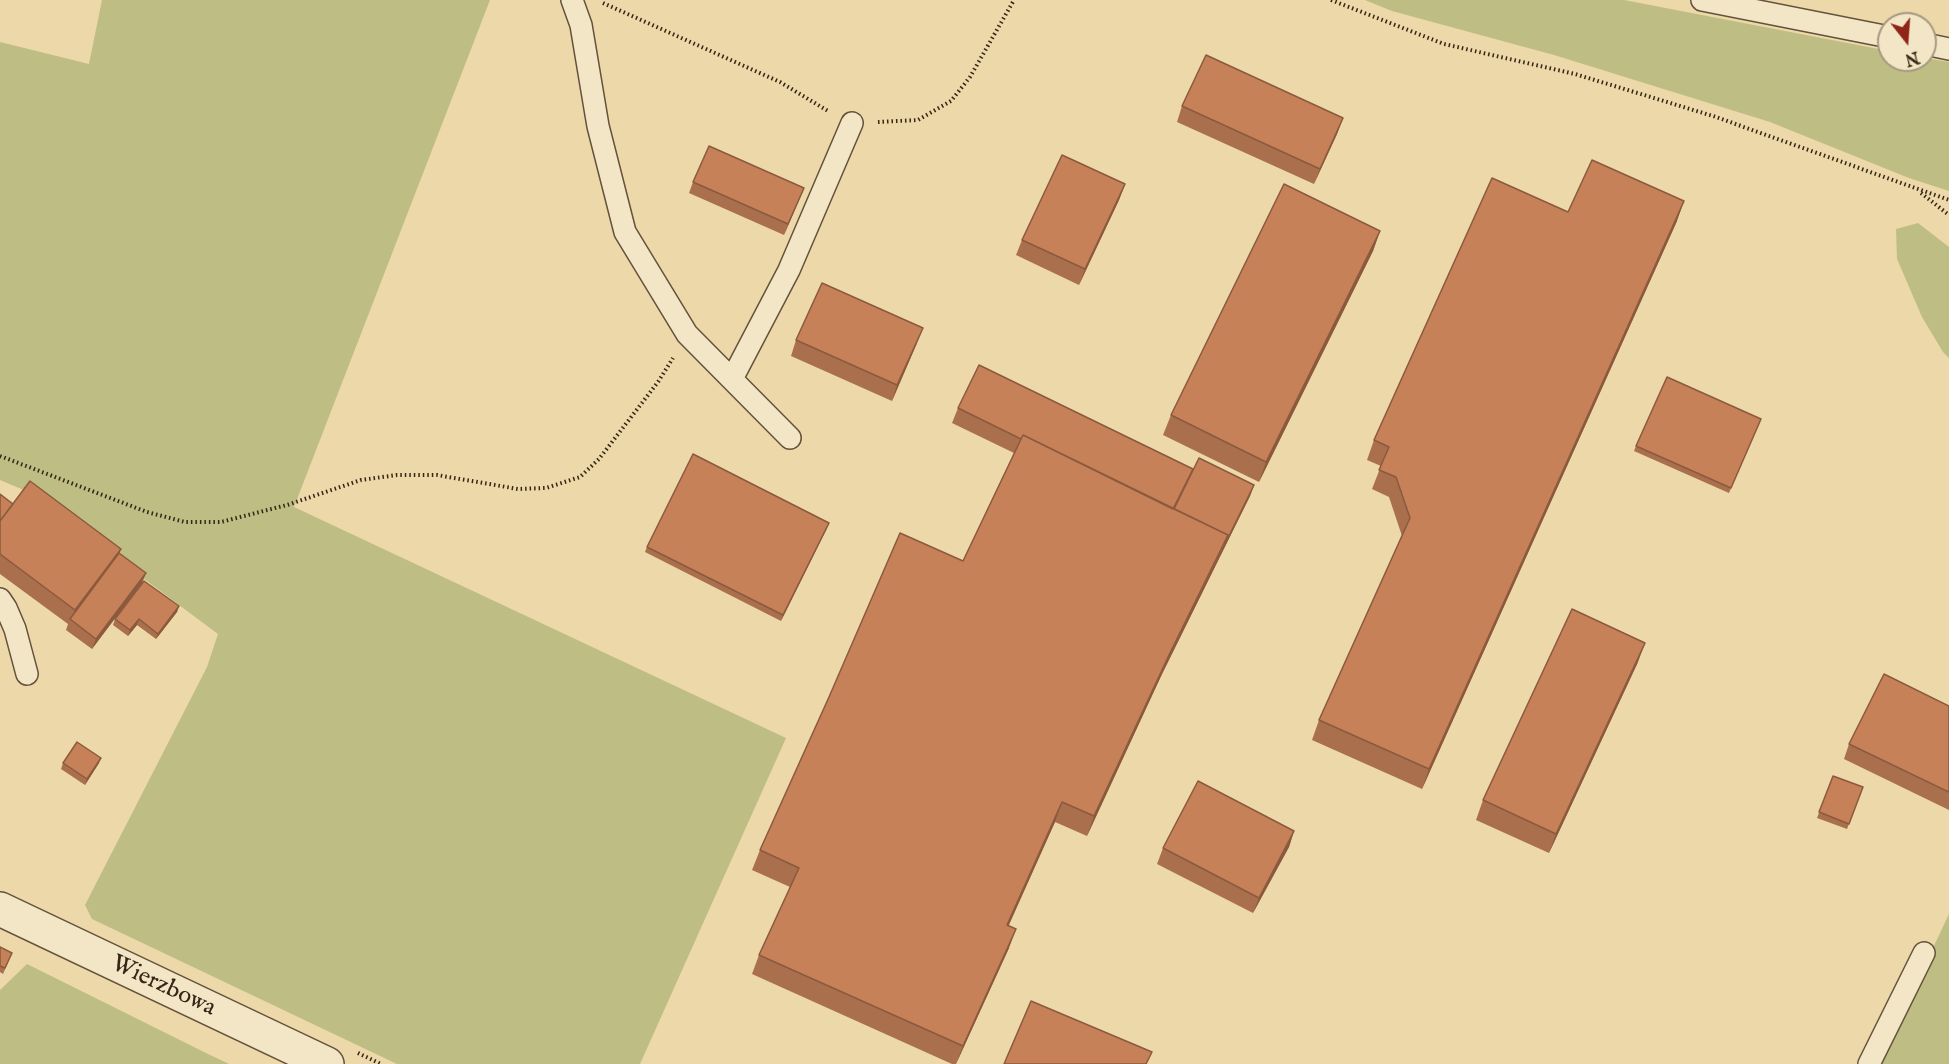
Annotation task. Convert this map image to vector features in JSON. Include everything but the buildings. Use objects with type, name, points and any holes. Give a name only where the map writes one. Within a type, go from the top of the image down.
[{"type":"street","name":"Wierzbowa","points":[[0,909],[327,1064]]},
{"type":"lane","points":[[573,0],[581,25],[598,126],[625,232],[687,334],[790,438]]},
{"type":"lane","points":[[1702,0],[1877,35]]},
{"type":"lane","points":[[732,379],[789,270],[852,123]]},
{"type":"lane","points":[[0,599],[15,629],[27,674]]},
{"type":"lane","points":[[1869,1064],[1924,953]]},
{"type":"path","points":[[596,0],[780,82],[852,123],[918,120],[951,100],[970,77],[1014,0]]},
{"type":"path","points":[[1331,0],[1444,44],[1575,74],[1713,116],[1949,200]]},
{"type":"path","points":[[1918,190],[1949,215]]},
{"type":"path","points":[[0,456],[147,512],[185,522],[221,522],[287,505],[361,480],[397,475],[437,475],[518,489],[546,488],[580,477],[599,459],[658,382],[687,334]]},
{"type":"shaded area","points":[[102,0],[490,0],[294,507],[786,738],[640,1064],[397,1064],[92,919],[85,905],[207,667],[218,634],[26,491],[0,480],[0,42],[89,64]]},
{"type":"shaded area","points":[[1365,0],[1624,0],[1877,49],[1877,72],[1937,72],[1937,60],[1949,62],[1949,191],[1909,178],[1770,122],[1554,55],[1392,11]]},
{"type":"shaded area","points":[[1918,223],[1949,247],[1949,358],[1922,317],[1897,259],[1896,229]]},
{"type":"shaded area","points":[[1949,914],[1949,1064],[1878,1064]]},
{"type":"shaded area","points":[[27,964],[229,1064],[0,1064],[0,990]]}]
